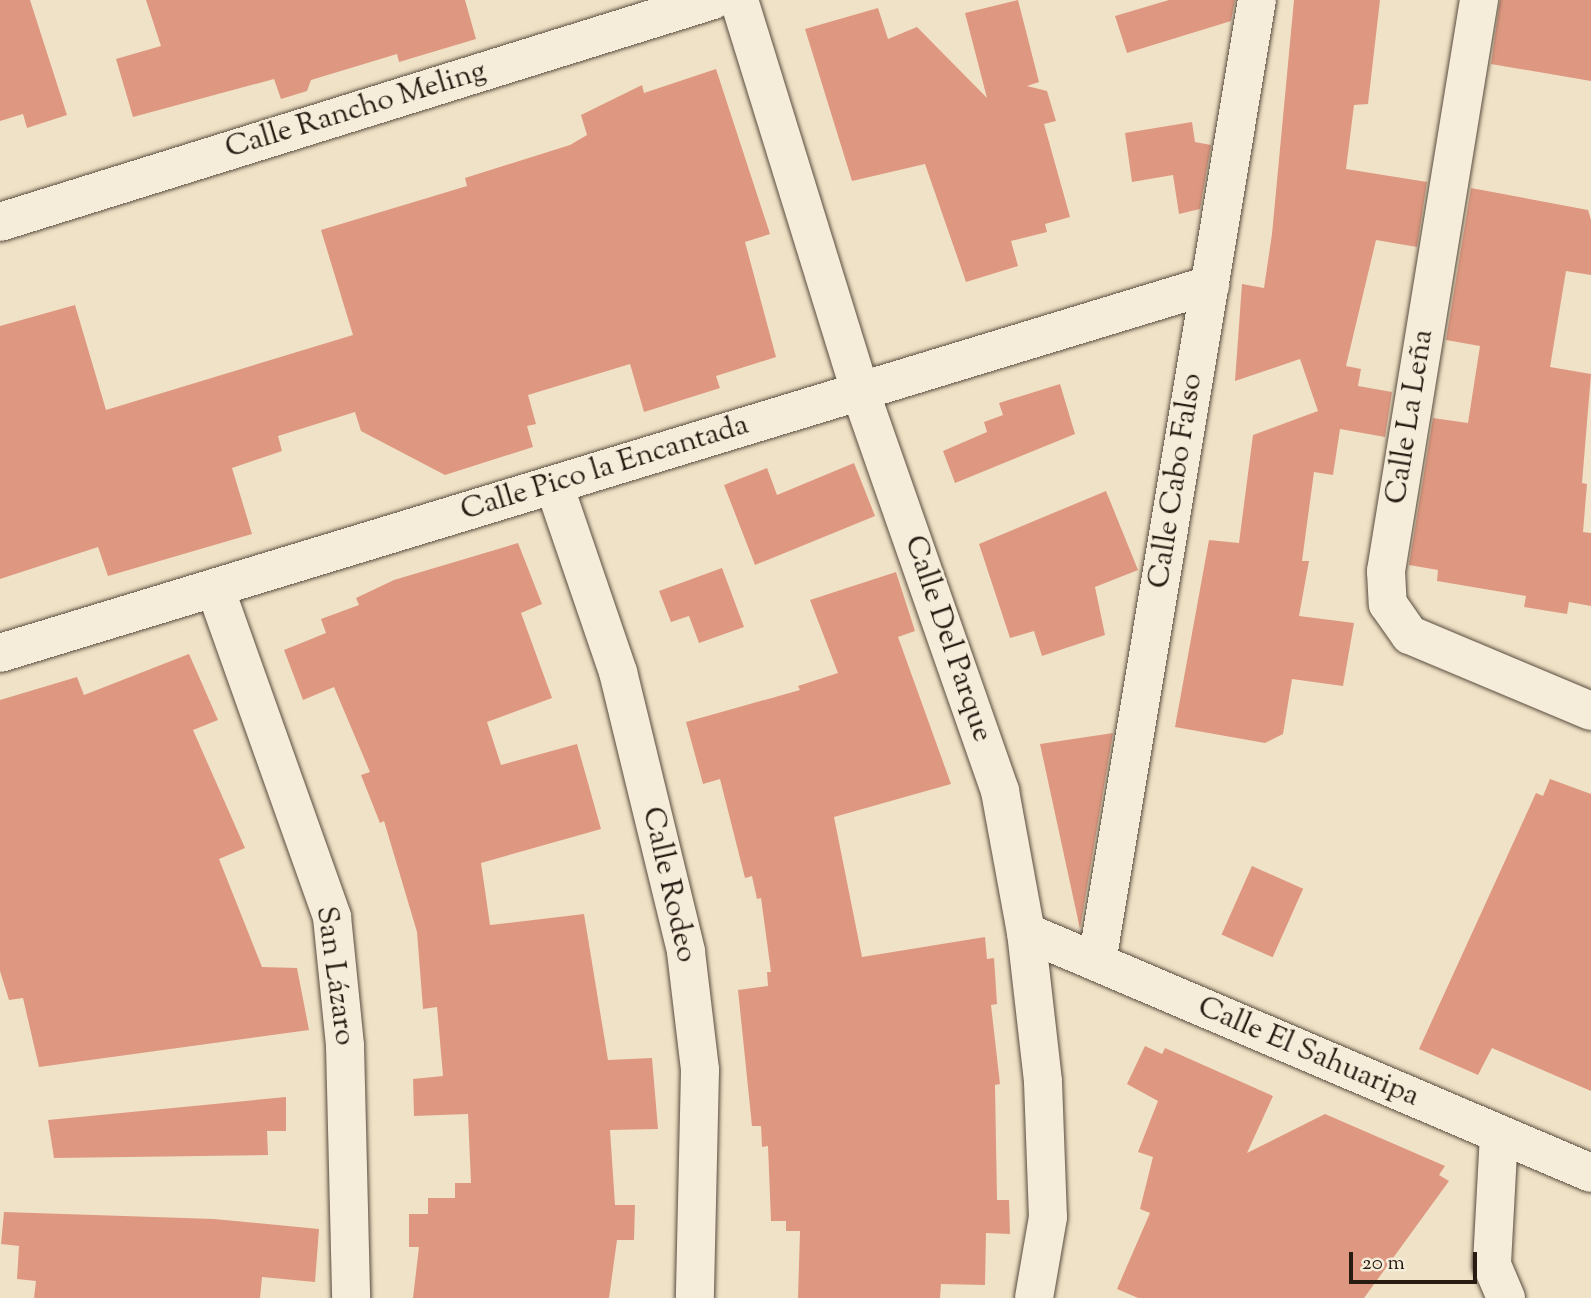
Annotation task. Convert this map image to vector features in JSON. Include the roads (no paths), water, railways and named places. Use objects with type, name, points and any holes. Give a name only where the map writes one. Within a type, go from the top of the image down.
[{"type":"street","name":"Calle Rancho Meling","points":[[0,222],[713,0]]},
{"type":"street","name":"Calle Del Parque","points":[[739,0],[860,391],[1000,791],[1026,932],[1043,1082],[1048,1217],[1034,1298]]},
{"type":"street","name":"Calle Cabo Falso","points":[[1097,962],[1257,0]]},
{"type":"street","name":"Calle La Leña","points":[[1479,0],[1386,572],[1388,604],[1410,635],[1591,711]]},
{"type":"street","name":"Calle Pico la Encantada","points":[[0,653],[1210,285]]},
{"type":"street","name":"Calle Rodeo","points":[[554,485],[618,672],[686,952],[700,1070],[695,1298]]},
{"type":"street","name":"San Lázaro","points":[[215,588],[332,917],[345,1046],[351,1298]]},
{"type":"street","name":"Calle El Sahuaripa","points":[[1026,932],[1591,1173]]},
{"type":"street","points":[[1499,1134],[1492,1265],[1506,1298]]}]
